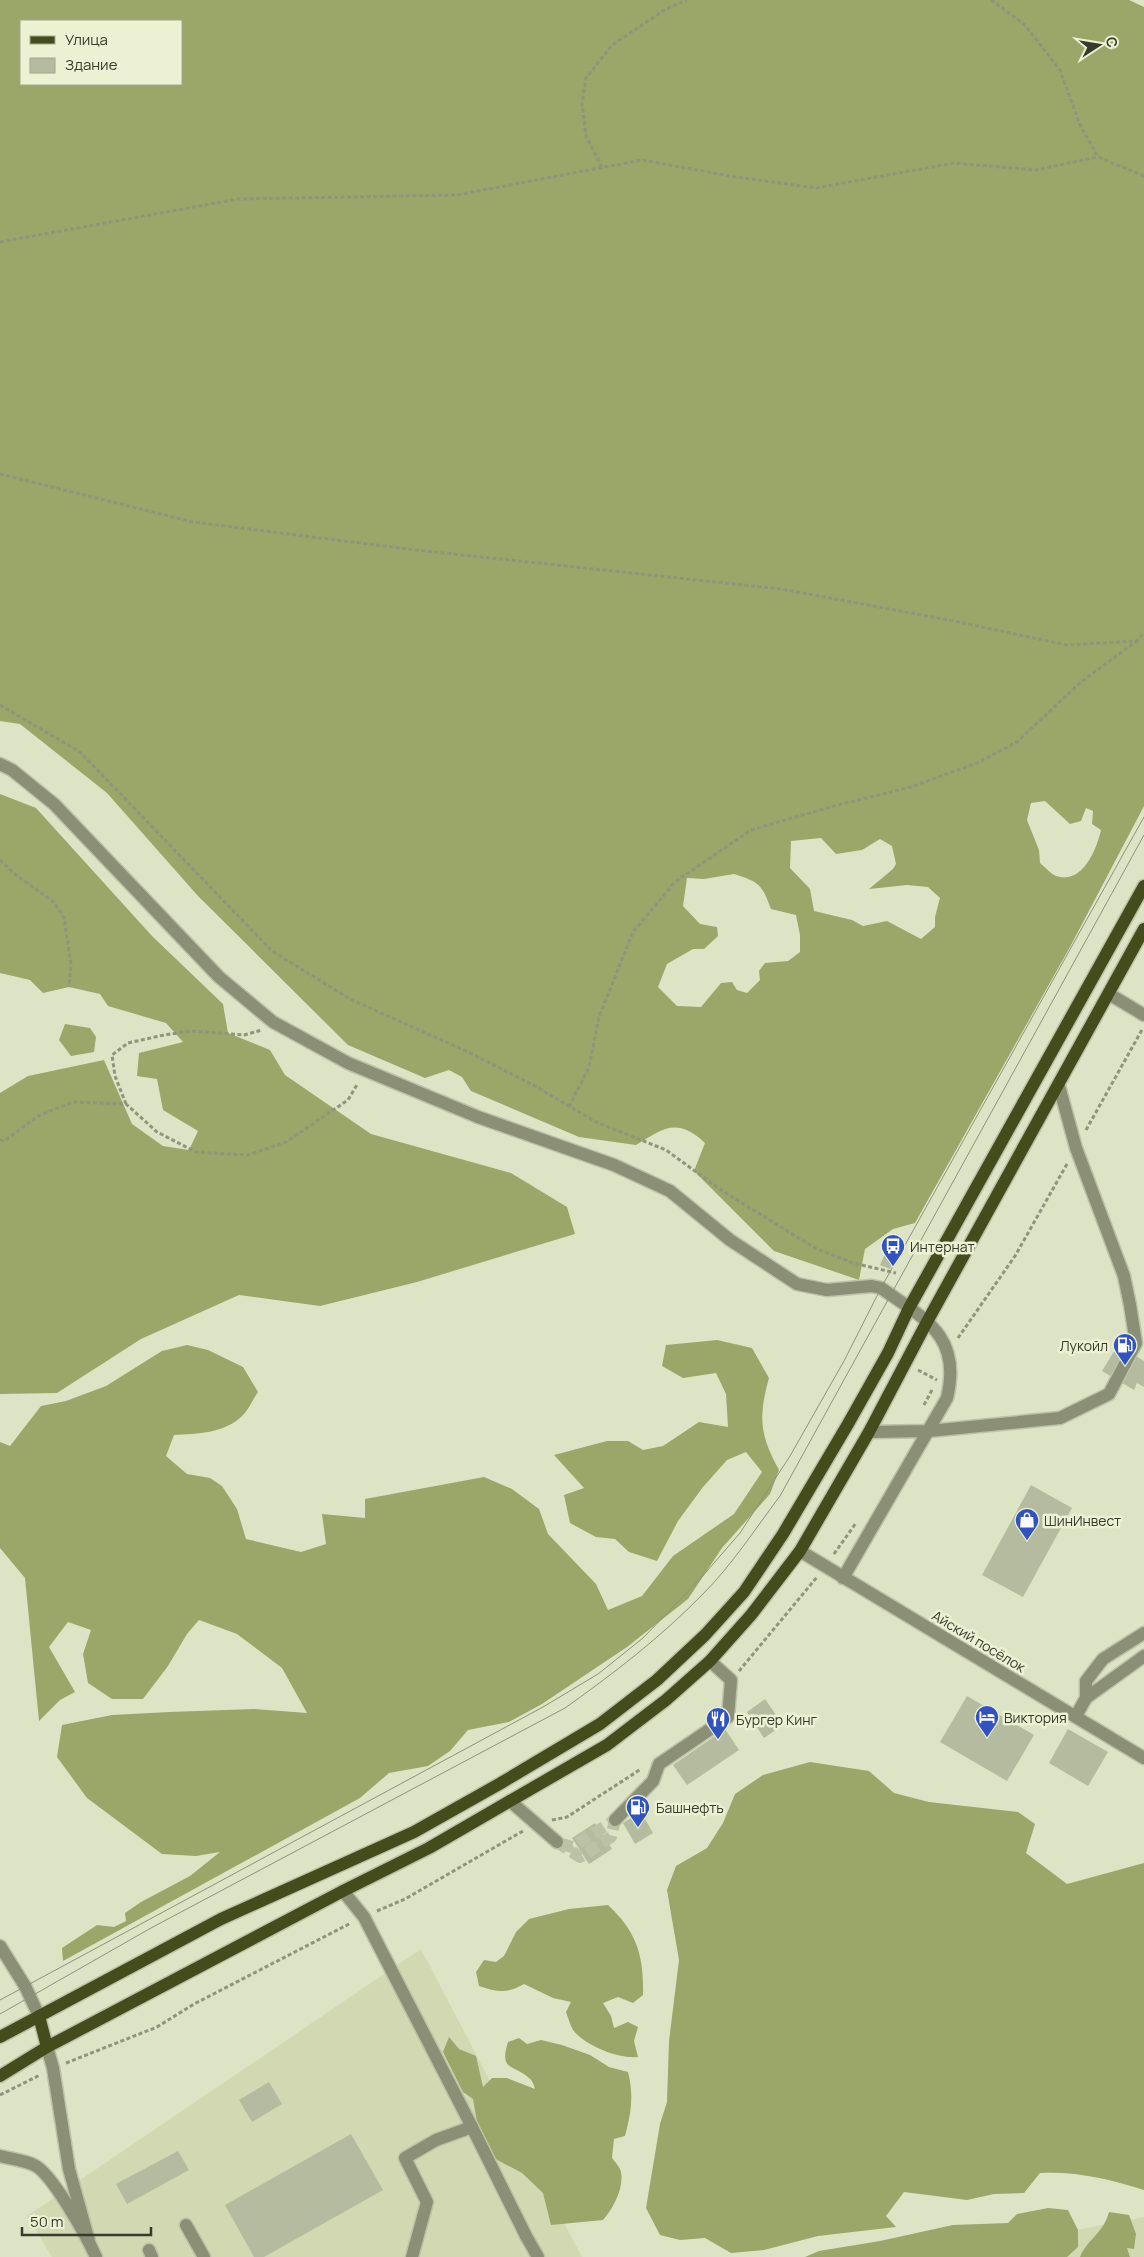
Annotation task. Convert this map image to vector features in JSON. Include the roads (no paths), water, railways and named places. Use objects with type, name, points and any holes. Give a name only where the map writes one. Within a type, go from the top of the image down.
[{"type":"main road","points":[[0,2037],[221,1919],[414,1832],[501,1783],[600,1724],[657,1680],[705,1636],[744,1592],[783,1534],[848,1424],[888,1353],[909,1308],[1144,886]]},
{"type":"main road","points":[[0,2076],[47,2047],[342,1891],[429,1848],[510,1802],[607,1745],[666,1700],[710,1661],[751,1615],[800,1550],[869,1432],[928,1320],[1059,1086],[1144,929]]},
{"type":"main road","points":[[39,2016],[47,2047]]},
{"type":"street","points":[[0,764],[12,770],[54,804],[219,977],[273,1022],[348,1063],[478,1117],[614,1165],[670,1191],[730,1240],[798,1284],[827,1290],[872,1286],[881,1288],[928,1320],[942,1338],[948,1352],[951,1381],[948,1398],[843,1578]]},
{"type":"street","points":[[1109,994],[1144,1015]]},
{"type":"street","points":[[869,1432],[929,1431],[1060,1418],[1109,1394],[1136,1343],[1124,1276],[1076,1148],[1059,1086]]},
{"type":"street","name":"Айский посёлок","points":[[800,1550],[843,1578],[1144,1758]]},
{"type":"street","points":[[1086,1698],[1086,1680],[1103,1659],[1144,1633]]},
{"type":"street","points":[[1076,1716],[1086,1698],[1144,1656]]},
{"type":"street","points":[[615,1820],[653,1781],[659,1764],[728,1717],[731,1680],[710,1661]]},
{"type":"street","points":[[510,1802],[557,1842]]},
{"type":"street","points":[[342,1891],[364,1917],[538,2257]]},
{"type":"street","points":[[0,1948],[25,1986],[39,2016]]},
{"type":"street","points":[[47,2047],[54,2068],[69,2168],[89,2241]]},
{"type":"street","points":[[412,2257],[428,2202],[405,2158],[436,2140],[472,2127]]},
{"type":"street","points":[[0,2156],[35,2165],[57,2189],[89,2241],[96,2257]]},
{"type":"street","points":[[186,2225],[204,2257]]},
{"type":"tunnel","points":[[557,1842],[580,1857],[611,1837],[615,1820]]},
{"type":"tunnel","points":[[562,1844],[572,1847],[615,1820]]},
{"type":"tram line","points":[[0,2000],[543,1707],[598,1674],[643,1638],[701,1578],[740,1533],[790,1456],[844,1361],[881,1288],[1144,817]]},
{"type":"tram line","points":[[0,2014],[151,1928],[565,1708],[636,1654],[714,1583],[780,1496],[1144,835]]},
{"type":"place","name":"Интернат","points":[[893,1267]]},
{"type":"place","name":"Лукойл","points":[[1125,1366]]},
{"type":"place","name":"ШинИнвест","points":[[1027,1541]]},
{"type":"place","name":"Виктория","points":[[987,1738]]},
{"type":"place","name":"Бургер Кинг","points":[[718,1740]]},
{"type":"place","name":"Башнефть","points":[[638,1828]]}]
